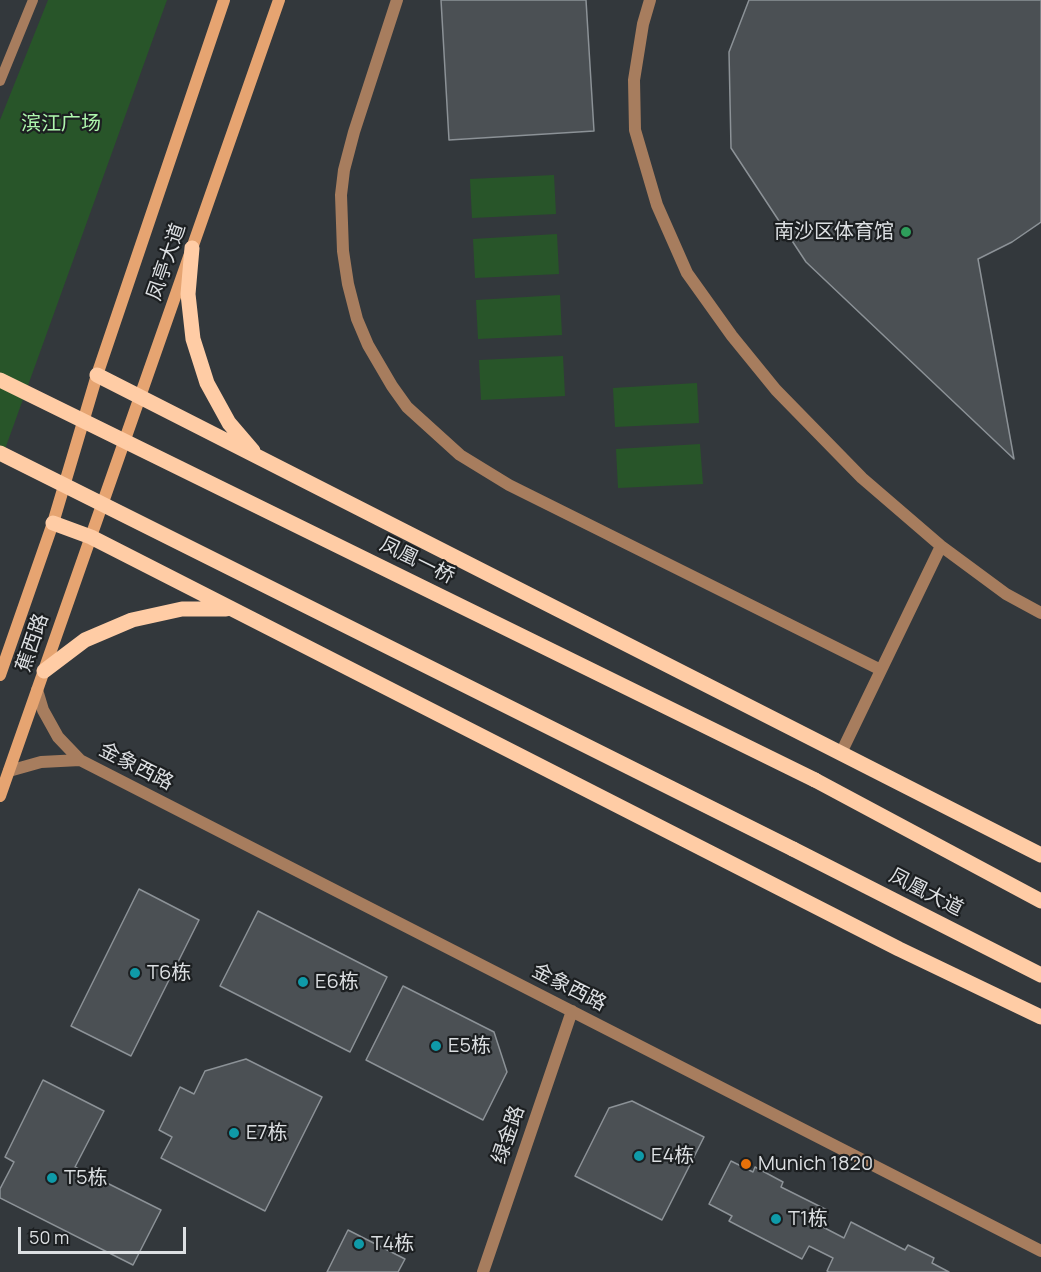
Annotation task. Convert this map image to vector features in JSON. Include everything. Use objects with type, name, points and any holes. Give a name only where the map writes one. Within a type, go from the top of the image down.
[{"type":"main road","points":[[192,248],[188,294],[193,339],[207,383],[229,423],[258,458]]},
{"type":"main road","points":[[97,375],[1041,855]]},
{"type":"main road","name":"凤凰一桥","points":[[0,380],[815,780],[1041,901]]},
{"type":"main road","name":"凤凰大道","points":[[0,453],[1041,975]]},
{"type":"main road","points":[[53,524],[91,537],[900,949],[1041,1017]]},
{"type":"main road","points":[[44,670],[85,640],[132,620],[182,609],[232,609]]},
{"type":"street","name":"凤亭大道","points":[[53,524],[97,375],[225,0]]},
{"type":"street","name":"凤亭大道","points":[[91,537],[279,0]]},
{"type":"street","points":[[397,0],[354,132],[344,170],[341,195],[343,251],[357,319],[368,345],[407,407],[460,455],[509,485],[881,670]]},
{"type":"street","points":[[650,0],[643,24],[634,80],[635,130],[657,205],[687,273],[732,336],[776,390],[862,478],[941,546],[1006,594],[1041,613]]},
{"type":"street","name":"蕉西路","points":[[0,675],[53,524]]},
{"type":"street","name":"蕉西路","points":[[0,796],[91,537]]},
{"type":"street","points":[[840,753],[941,546]]},
{"type":"street","points":[[38,690],[43,710],[58,737],[80,760]]},
{"type":"street","points":[[9,771],[41,762],[80,760]]},
{"type":"street","name":"金象西路","points":[[80,760],[1041,1251]]},
{"type":"street","name":"绿金路","points":[[483,1272],[572,1011]]},
{"type":"lane","points":[[0,81],[33,0]]},
{"type":"green space","name":"滨江广场","points":[[48,0],[167,0],[0,463],[0,120]]},
{"type":"green space","points":[[554,175],[556,214],[472,218],[470,179]]},
{"type":"green space","points":[[557,234],[559,274],[475,278],[473,239]]},
{"type":"green space","points":[[560,295],[562,335],[478,339],[476,300]]},
{"type":"green space","points":[[563,356],[565,396],[481,400],[479,360]]},
{"type":"green space","points":[[697,383],[699,423],[615,427],[613,388]]},
{"type":"green space","points":[[700,444],[703,484],[618,488],[616,449]]},
{"type":"building","points":[[441,0],[586,0],[594,131],[449,140]]},
{"type":"building","name":"南沙区体育馆","points":[[749,0],[1041,0],[1041,222],[1012,242],[978,259],[1014,459],[806,262],[731,148],[729,52]]},
{"type":"building","name":"T6栋","points":[[139,889],[199,920],[131,1056],[71,1026]]},
{"type":"building","name":"E6栋","points":[[258,911],[387,977],[350,1052],[220,986]]},
{"type":"building","name":"E5栋","points":[[403,986],[494,1032],[507,1072],[483,1120],[366,1060]]},
{"type":"building","name":"E7栋","points":[[246,1059],[322,1097],[265,1211],[161,1158],[172,1137],[159,1130],[180,1087],[194,1094],[205,1071]]},
{"type":"building","name":"T5栋","points":[[43,1080],[104,1111],[75,1167],[161,1210],[133,1265],[0,1198],[0,1189],[14,1162],[5,1157]]},
{"type":"building","name":"E4栋","points":[[632,1101],[704,1137],[662,1220],[575,1176],[609,1108]]},
{"type":"building","name":"T1栋","points":[[731,1161],[753,1172],[755,1167],[783,1182],[781,1187],[827,1210],[819,1225],[844,1238],[851,1222],[905,1250],[908,1245],[934,1258],[932,1263],[949,1272],[829,1272],[827,1271],[833,1258],[809,1246],[802,1259],[729,1221],[732,1216],[709,1204]]},
{"type":"building","name":"T4栋","points":[[348,1230],[405,1259],[398,1272],[327,1272]]},
{"type":"place","name":"南沙区体育馆","points":[[906,232]]},
{"type":"place","name":"T6栋","points":[[135,973]]},
{"type":"place","name":"E6栋","points":[[303,982]]},
{"type":"place","name":"E5栋","points":[[436,1046]]},
{"type":"place","name":"E7栋","points":[[234,1133]]},
{"type":"place","name":"E4栋","points":[[639,1156]]},
{"type":"place","name":"Munich 1820","points":[[746,1164]]},
{"type":"place","name":"T5栋","points":[[52,1178]]},
{"type":"place","name":"T1栋","points":[[776,1219]]},
{"type":"place","name":"T4栋","points":[[359,1244]]}]
